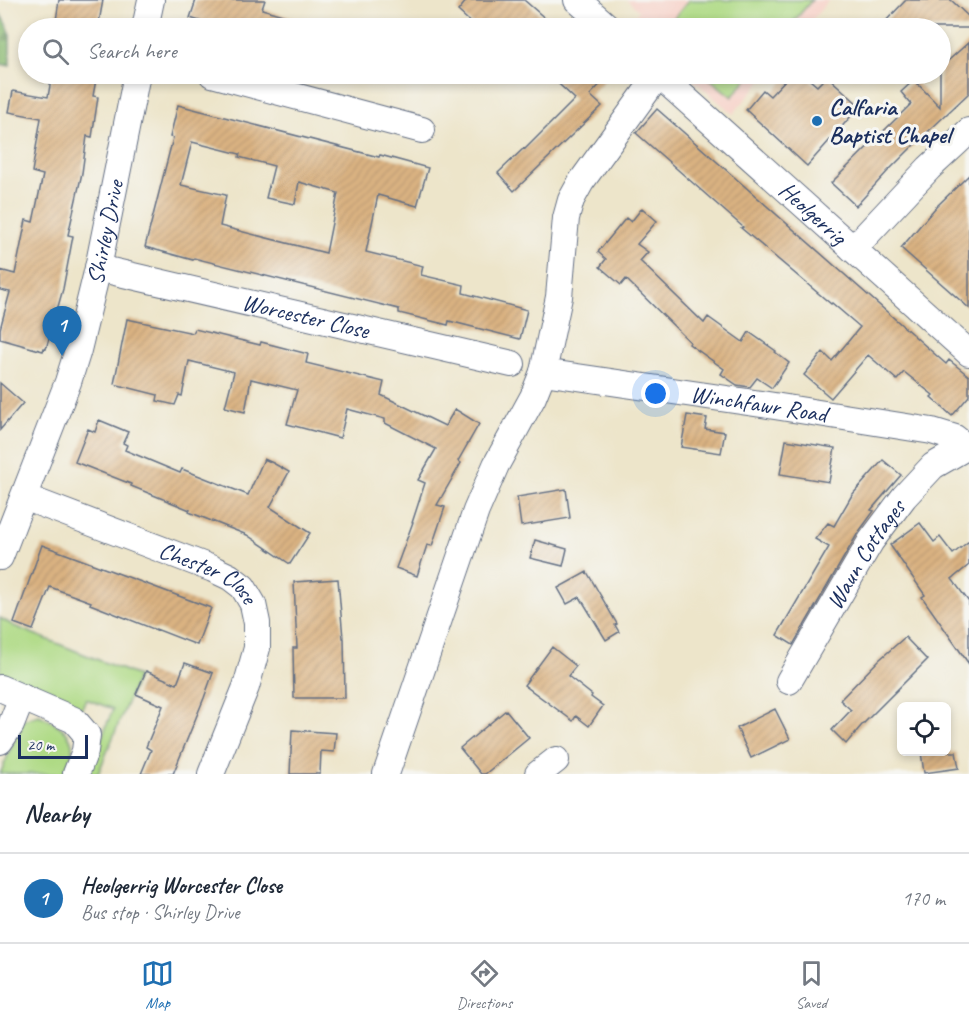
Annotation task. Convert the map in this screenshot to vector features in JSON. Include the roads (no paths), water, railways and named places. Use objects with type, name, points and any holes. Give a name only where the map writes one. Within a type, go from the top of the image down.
[{"type":"street","points":[[148,18],[151,0]]},
{"type":"street","name":"Shirley Drive","points":[[0,557],[68,382],[78,350],[98,268],[135,84]]},
{"type":"street","points":[[259,84],[386,111],[422,130]]},
{"type":"street","points":[[386,774],[476,511],[496,465],[533,397],[543,372],[559,297],[566,218],[572,200],[580,182],[651,84]]},
{"type":"street","name":"Heolgerrig","points":[[669,84],[969,353]]},
{"type":"street","points":[[853,249],[929,168],[969,131]]},
{"type":"street","name":"Worcester Close","points":[[98,268],[512,364]]},
{"type":"street","name":"Winchfawr Road","points":[[543,372],[932,431],[955,438],[968,447]]},
{"type":"street","name":"Waun Cottages","points":[[789,681],[871,541],[904,497],[933,466],[968,447]]},
{"type":"street","name":"Chester Close","points":[[24,497],[213,569],[230,577],[243,587],[253,604],[257,623],[257,648],[246,687],[211,774]]},
{"type":"street","points":[[0,741],[11,725],[11,693],[74,720],[87,735],[85,751],[76,774]]},
{"type":"place","name":"Calfaria Baptist Chapel","points":[[817,121]]},
{"type":"place","name":"Heolgerrig Worcester Close","points":[[62,356]]}]
